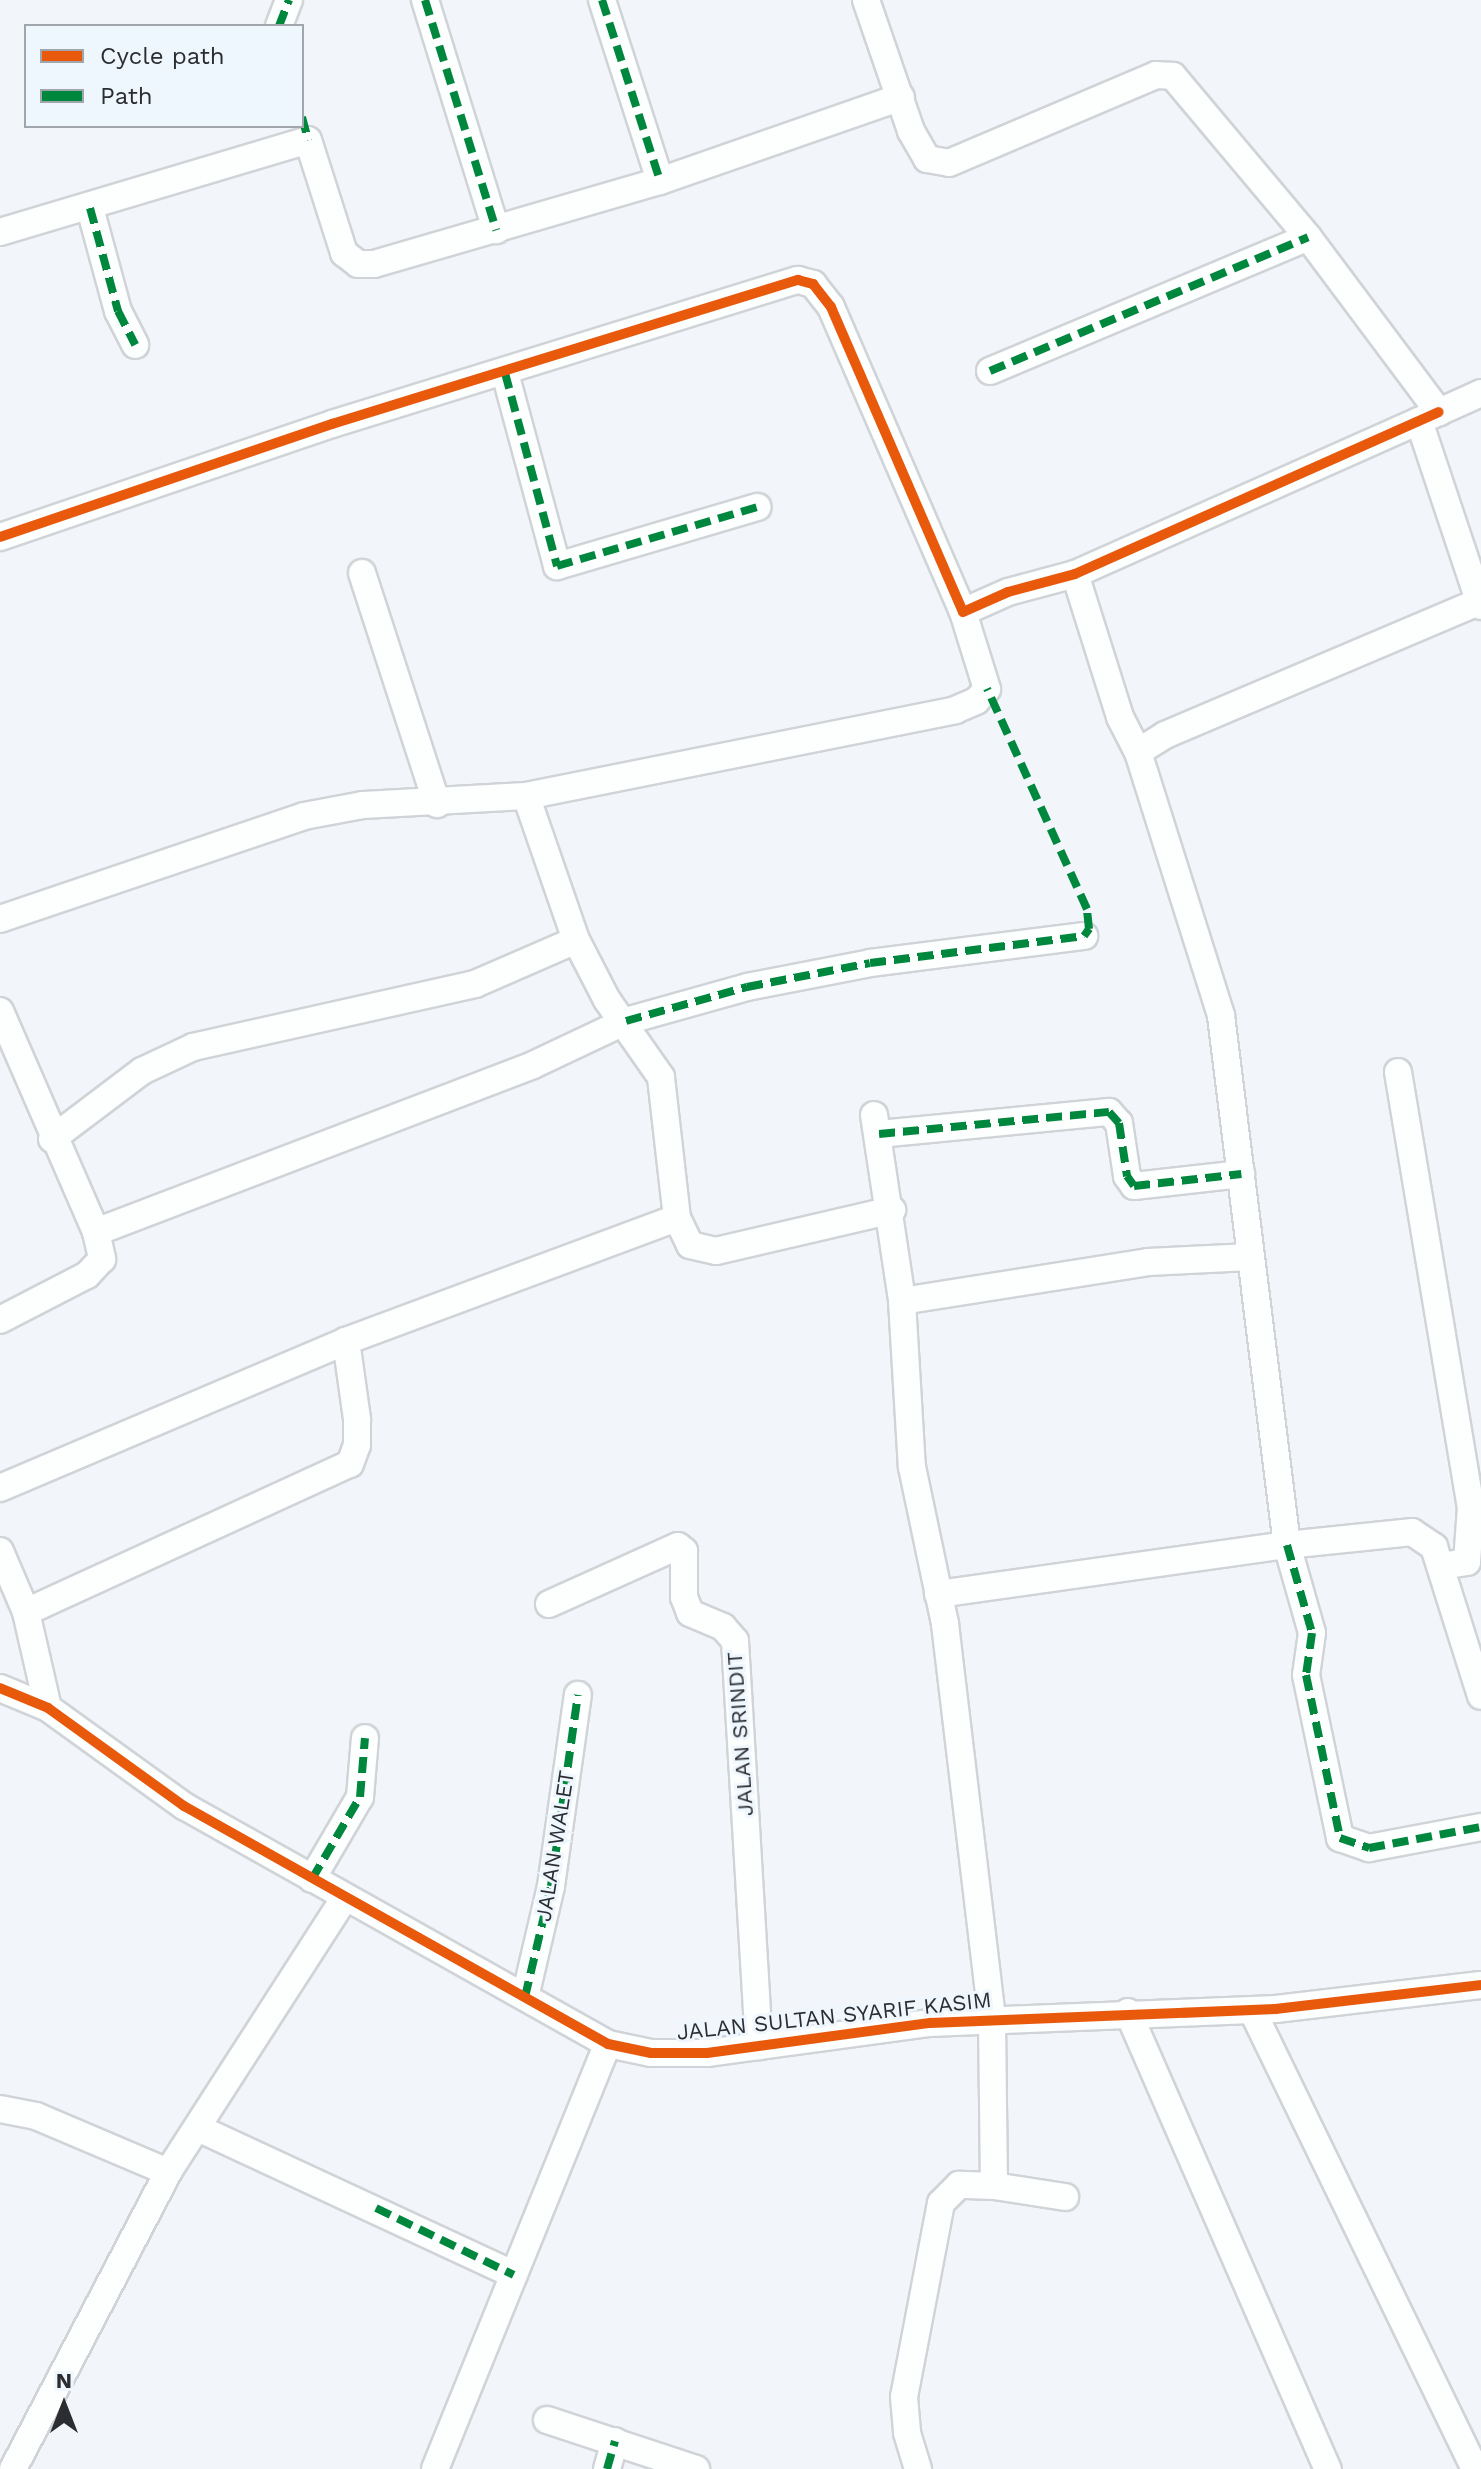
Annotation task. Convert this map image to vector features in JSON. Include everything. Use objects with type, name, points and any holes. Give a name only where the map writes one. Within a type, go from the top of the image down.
[{"type":"street","points":[[280,24],[289,0]]},
{"type":"street","points":[[425,0],[496,230]]},
{"type":"street","points":[[602,0],[660,181]]},
{"type":"street","points":[[866,0],[927,159],[949,163],[1156,75],[1173,76],[1308,237],[1429,417],[1480,604],[1165,735],[1138,752]]},
{"type":"street","points":[[0,232],[90,208],[305,128],[344,253],[358,264],[496,230],[660,181],[901,97]]},
{"type":"street","points":[[90,208],[118,311],[135,345]]},
{"type":"street","points":[[990,371],[1308,237]]},
{"type":"street","points":[[0,537],[332,424],[505,373],[779,283],[813,284],[831,307],[963,612],[987,689],[976,701],[955,710],[526,796],[437,804],[363,805],[304,816],[0,919]]},
{"type":"street","points":[[505,373],[557,566],[757,507]]},
{"type":"street","points":[[963,612],[1008,592],[1075,574],[1481,393]]},
{"type":"street","points":[[362,573],[437,804]]},
{"type":"street","points":[[1075,574],[1120,717],[1138,752],[1221,1016],[1287,1545],[1312,1633],[1306,1675],[1340,1838],[1369,1848],[1481,1827]]},
{"type":"street","points":[[526,796],[576,940],[607,1000],[626,1021],[661,1077],[677,1218],[690,1245],[716,1251],[892,1210]]},
{"type":"street","points":[[96,1232],[533,1065],[626,1021],[747,987],[870,963],[1084,936]]},
{"type":"street","points":[[52,1139],[142,1071],[193,1047],[475,984],[576,940]]},
{"type":"street","points":[[0,1011],[52,1139],[96,1232],[102,1259],[97,1269],[0,1320]]},
{"type":"street","points":[[1398,1072],[1471,1507],[1456,1559],[1481,1696]]},
{"type":"street","points":[[994,2186],[992,2021],[938,1594],[912,1467],[902,1301],[892,1210],[876,1124],[1109,1112],[1119,1123],[1127,1176],[1134,1186],[1241,1174]]},
{"type":"street","points":[[0,1488],[346,1341],[677,1218]]},
{"type":"street","points":[[902,1301],[1133,1264],[1250,1257]]},
{"type":"street","points":[[26,1612],[350,1464],[357,1432],[346,1341]]},
{"type":"street","points":[[938,1594],[1287,1545],[1412,1532],[1456,1559]]},
{"type":"street","name":"JALAN SRINDIT","points":[[549,1604],[678,1546],[684,1551],[684,1597],[690,1613],[723,1627],[735,1641],[759,2046]]},
{"type":"street","points":[[0,1551],[26,1612],[48,1708]]},
{"type":"street","name":"JALAN SULTAN SYARIF KASIM","points":[[0,1688],[48,1708],[184,1806],[344,1899],[608,2044],[651,2053],[759,2046],[830,2033],[992,2021],[1365,2002],[1481,1985]]},
{"type":"street","name":"JALAN WALET","points":[[525,1997],[551,1886],[578,1695]]},
{"type":"street","points":[[312,1879],[360,1797],[365,1738]]},
{"type":"street","points":[[13,2469],[168,2172],[200,2129],[286,1983],[344,1899]]},
{"type":"street","points":[[1252,2010],[1475,2469]]},
{"type":"street","points":[[1128,2012],[1328,2469]]},
{"type":"street","points":[[435,2469],[608,2044]]},
{"type":"street","points":[[0,2109],[36,2116],[168,2172]]},
{"type":"street","points":[[200,2129],[514,2275]]},
{"type":"street","points":[[918,2469],[907,2433],[904,2397],[941,2203],[959,2185],[994,2186],[1065,2197]]},
{"type":"street","points":[[547,2420],[696,2469]]},
{"type":"street","points":[[607,2469],[615,2441]]},
{"type":"marked path","points":[[280,24],[289,0]]},
{"type":"marked path","points":[[425,0],[496,230]]},
{"type":"marked path","points":[[602,0],[660,181]]},
{"type":"marked path","points":[[304,125],[308,140]]},
{"type":"marked path","points":[[90,208],[118,311],[135,345]]},
{"type":"marked path","points":[[990,371],[1308,237]]},
{"type":"marked path","points":[[505,373],[557,566],[757,507]]},
{"type":"marked path","points":[[626,1021],[747,987],[870,963],[1084,936],[1089,929],[1087,909],[987,689]]},
{"type":"marked path","points":[[879,1134],[1109,1112],[1119,1123],[1127,1176],[1134,1186],[1241,1174]]},
{"type":"marked path","points":[[1287,1545],[1312,1633],[1306,1675],[1340,1838],[1369,1848],[1481,1827]]},
{"type":"marked path","points":[[525,1997],[551,1886],[578,1695]]},
{"type":"marked path","points":[[312,1879],[360,1797],[365,1738]]},
{"type":"marked path","points":[[376,2208],[514,2275]]},
{"type":"marked path","points":[[607,2469],[615,2441]]},
{"type":"cycle path","points":[[0,537],[332,424],[798,280],[813,284],[831,307],[963,612],[1008,592],[1075,574],[1439,412]]},
{"type":"cycle path","points":[[0,1688],[48,1708],[184,1806],[608,2044],[651,2053],[707,2053],[930,2023],[1276,2009],[1481,1985]]}]
